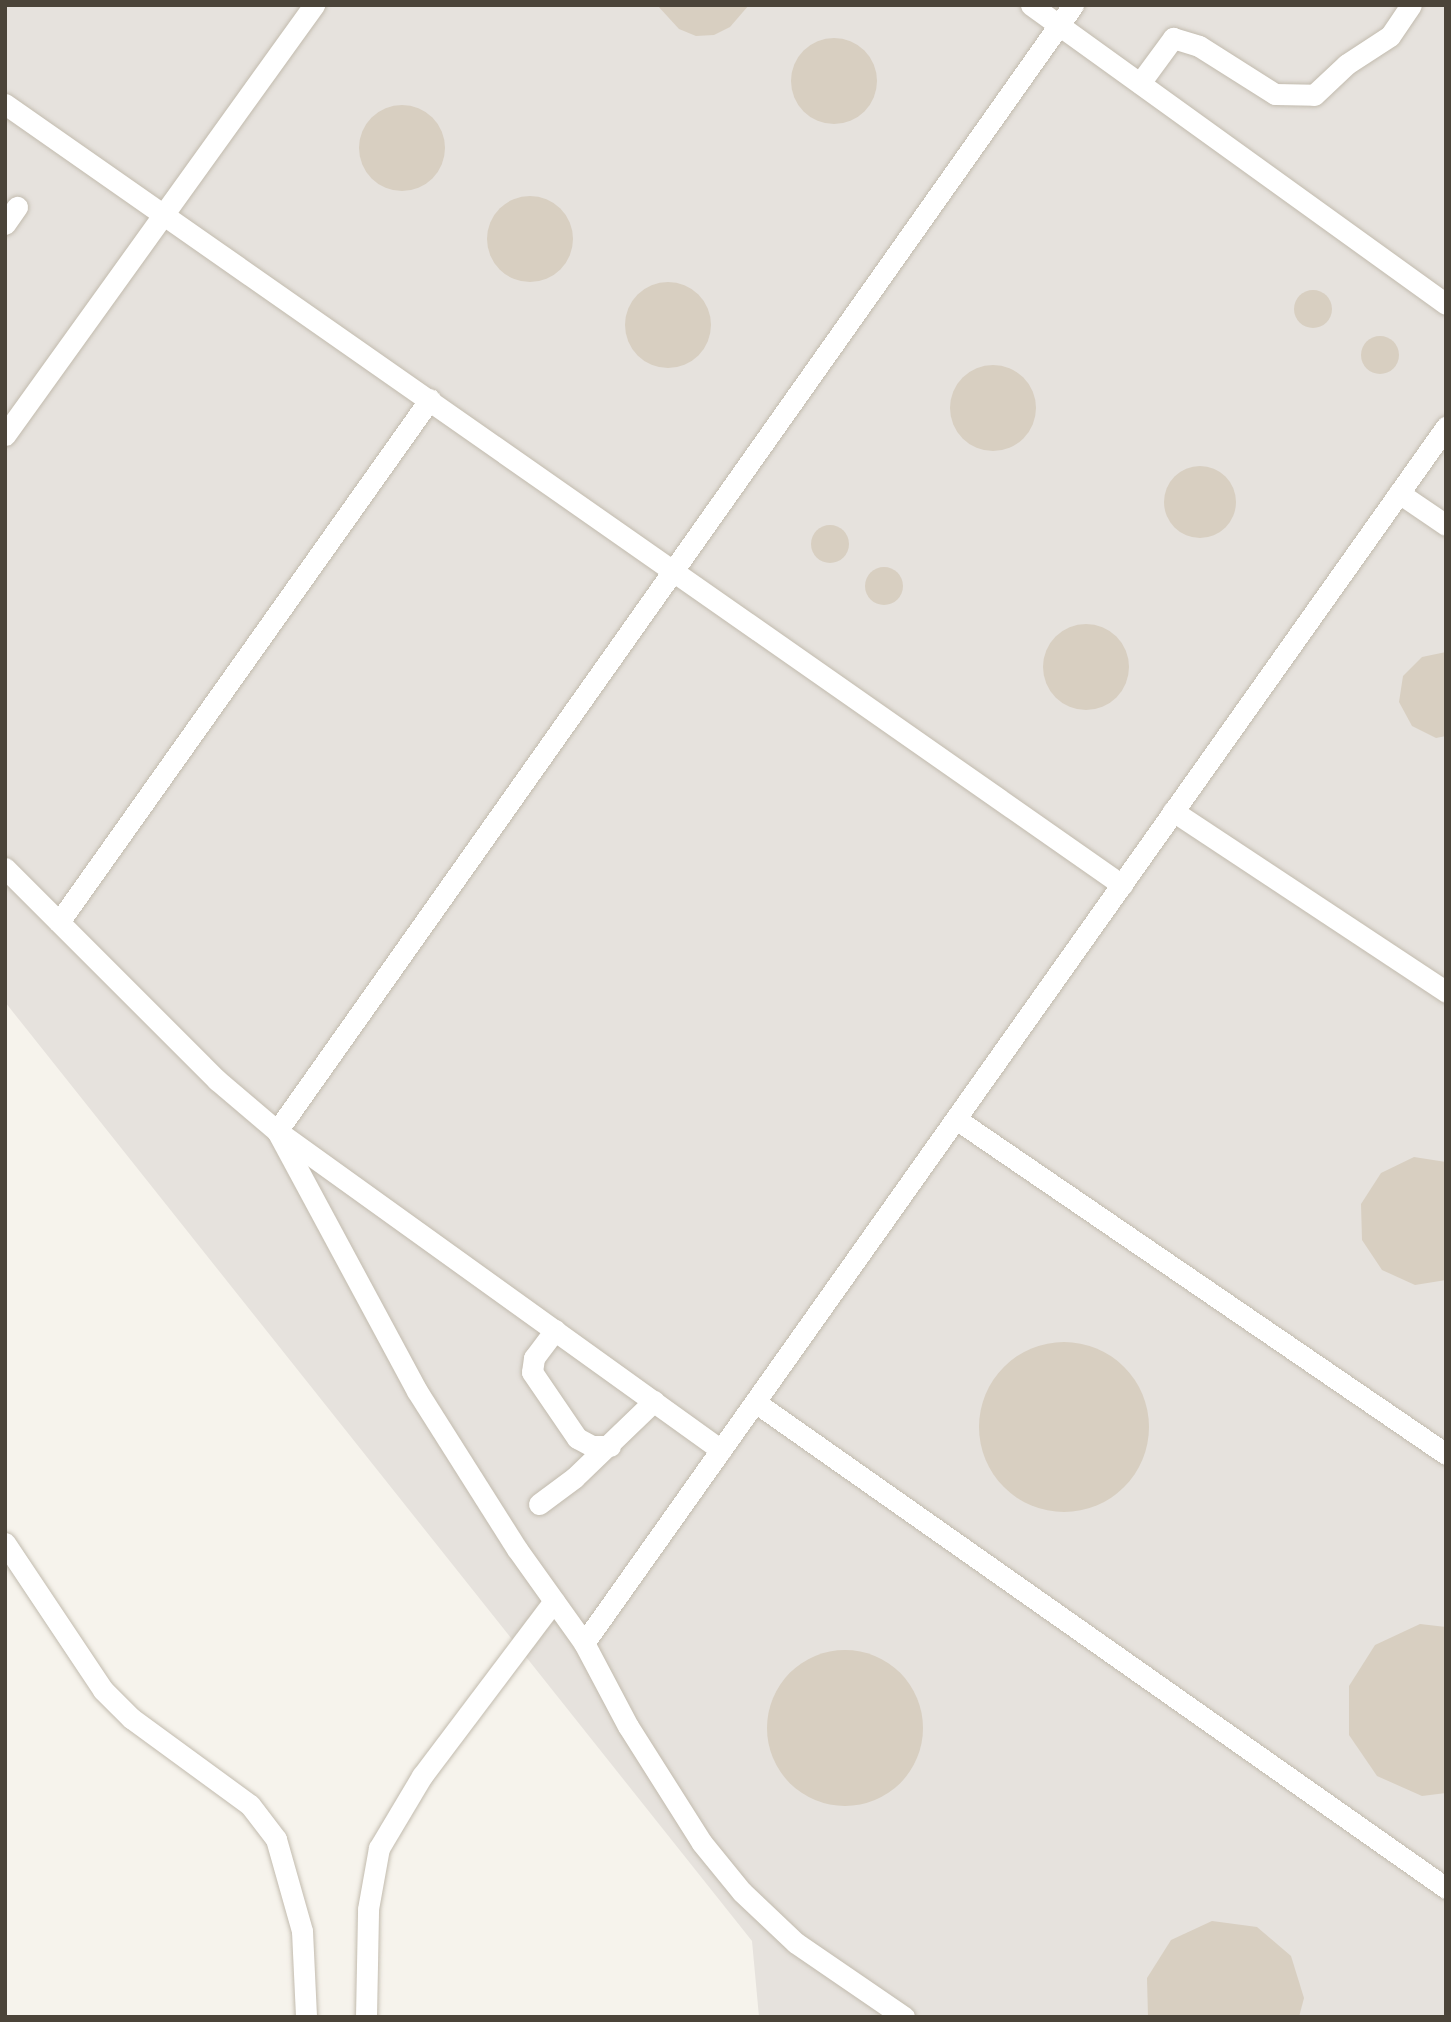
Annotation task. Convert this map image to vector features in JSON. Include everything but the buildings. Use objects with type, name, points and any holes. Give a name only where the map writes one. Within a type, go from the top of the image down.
[{"type":"street","points":[[5,435],[314,5]]},
{"type":"street","points":[[1031,5],[1446,304]]},
{"type":"street","points":[[277,1131],[1073,5]]},
{"type":"street","points":[[1140,83],[1173,38],[1199,46],[1275,94],[1314,95],[1347,64],[1390,36],[1411,5]]},
{"type":"street","points":[[5,104],[675,568],[1122,885]]},
{"type":"street","points":[[58,922],[430,399]]},
{"type":"street","points":[[584,1643],[1446,426]]},
{"type":"street","points":[[1399,493],[1446,526]]},
{"type":"street","points":[[1173,811],[1446,992]]},
{"type":"street","points":[[5,868],[217,1080],[277,1131],[722,1450]]},
{"type":"street","points":[[956,1119],[1446,1454]]},
{"type":"street","points":[[277,1131],[417,1391],[584,1643],[628,1726],[702,1843],[742,1892],[796,1942],[904,2017]]},
{"type":"street","points":[[555,1330],[534,1358],[532,1372],[577,1438],[592,1446],[610,1446]]},
{"type":"street","points":[[539,1504],[610,1446],[654,1401]]},
{"type":"street","points":[[755,1402],[1446,1888]]},
{"type":"street","points":[[5,1543],[103,1690],[131,1718],[250,1805],[275,1839],[302,1931],[306,2017]]},
{"type":"street","points":[[366,2017],[368,1909],[379,1848],[422,1776],[554,1601]]},
{"type":"shaded area","points":[[5,5],[1446,5],[1446,2017],[759,2017],[752,1941],[5,1002]]}]
